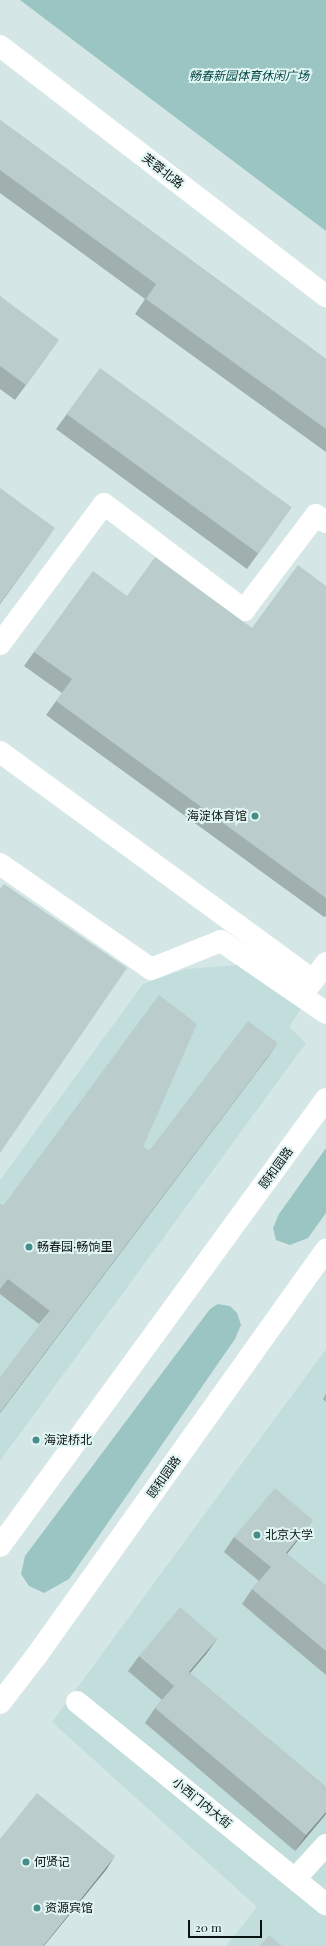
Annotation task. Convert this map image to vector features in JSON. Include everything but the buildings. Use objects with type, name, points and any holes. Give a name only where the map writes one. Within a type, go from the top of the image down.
[{"type":"street","name":"芙蓉北路","points":[[0,46],[326,296]]},
{"type":"street","points":[[0,644],[104,504],[244,610],[316,515],[326,522]]},
{"type":"street","points":[[0,752],[314,979],[326,1013]]},
{"type":"street","points":[[0,864],[151,969],[221,941],[314,979]]},
{"type":"street","name":"颐和园路","points":[[0,1546],[326,1099]]},
{"type":"street","name":"颐和园路","points":[[0,1703],[37,1655],[326,1250]]},
{"type":"street","name":"小西门内大街","points":[[78,1702],[326,1904]]},
{"type":"street","points":[[294,1879],[326,1845]]},
{"type":"shaded area","name":"畅春园·畅饷里","points":[[239,965],[302,1007],[289,1027],[306,1043],[0,1461],[0,1180],[143,984],[186,969]]},
{"type":"shaded area","name":"北京大学","points":[[326,1349],[326,1946],[226,1946],[257,1907],[52,1722]]},
{"type":"green space","name":"畅春新园体育休闲广场","points":[[20,0],[326,0],[326,231]]},
{"type":"green space","points":[[326,1148],[326,1213],[308,1238],[290,1245],[276,1240],[273,1228],[279,1214]]},
{"type":"green space","points":[[218,1304],[230,1306],[237,1313],[241,1325],[235,1339],[69,1579],[44,1593],[29,1586],[21,1574],[25,1556],[210,1309]]},
{"type":"place","name":"海淀体育馆","points":[[255,816]]},
{"type":"place","name":"畅春园·畅饷里","points":[[29,1247]]},
{"type":"place","name":"海淀桥北","points":[[36,1440]]},
{"type":"place","name":"北京大学","points":[[257,1535]]},
{"type":"place","name":"何贤记","points":[[26,1862]]},
{"type":"place","name":"资源宾馆","points":[[37,1908]]}]
